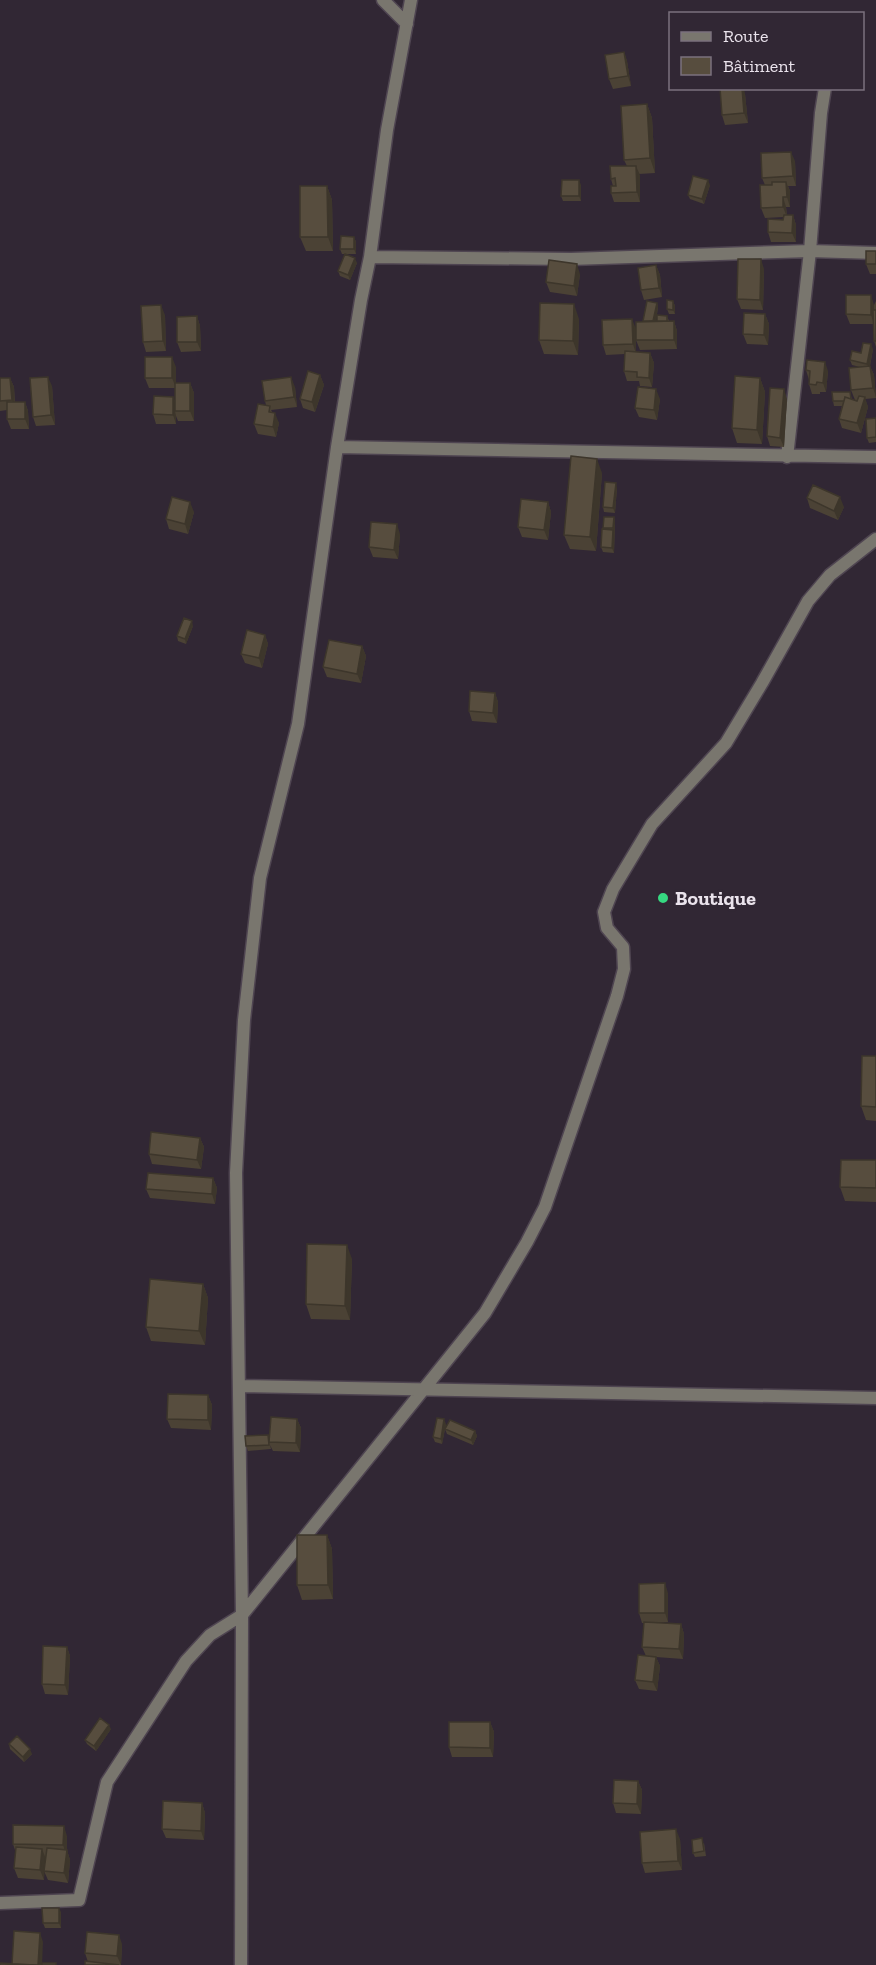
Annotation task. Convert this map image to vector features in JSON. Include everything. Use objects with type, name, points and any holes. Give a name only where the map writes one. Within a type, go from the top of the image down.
[{"type":"street","points":[[383,0],[406,24]]},
{"type":"street","points":[[242,1965],[242,1615],[236,1173],[244,1020],[260,878],[298,724],[337,447],[411,0]]},
{"type":"street","points":[[787,457],[810,251],[825,90]]},
{"type":"street","points":[[370,257],[571,260],[810,251],[876,253]]},
{"type":"street","points":[[337,447],[876,457]]},
{"type":"street","points":[[0,1903],[79,1899],[107,1782],[186,1661],[210,1635],[242,1615],[485,1313],[545,1207],[604,1036],[624,969],[623,947],[607,928],[604,912],[613,889],[652,824],[726,743],[808,601],[831,575],[876,539]]},
{"type":"street","points":[[239,1386],[876,1398]]},
{"type":"building","points":[[624,52],[628,76],[609,79],[605,55]]},
{"type":"building","points":[[720,90],[742,90],[744,113],[722,115]]},
{"type":"building","points":[[647,104],[650,158],[624,160],[621,106]]},
{"type":"building","points":[[791,152],[793,176],[762,178],[761,153]]},
{"type":"building","points":[[610,166],[636,166],[637,192],[611,193],[611,186],[616,186],[615,178],[611,179]]},
{"type":"building","points":[[693,176],[708,180],[702,199],[688,195]]},
{"type":"building","points":[[562,180],[579,180],[579,196],[561,196]]},
{"type":"building","points":[[772,182],[786,182],[787,197],[783,197],[783,207],[761,208],[760,185],[772,185]]},
{"type":"building","points":[[300,186],[327,186],[328,237],[300,237]]},
{"type":"building","points":[[784,215],[793,215],[792,233],[768,232],[768,219],[783,220]]},
{"type":"building","points":[[341,236],[354,237],[354,249],[340,249]]},
{"type":"building","points":[[866,251],[876,251],[876,264],[866,264]]},
{"type":"building","points":[[345,254],[355,258],[348,275],[338,271]]},
{"type":"building","points":[[738,259],[761,259],[760,300],[737,299]]},
{"type":"building","points":[[549,260],[577,264],[574,286],[546,282]]},
{"type":"building","points":[[656,265],[659,288],[641,290],[638,268]]},
{"type":"building","points":[[846,295],[871,295],[871,315],[846,314]]},
{"type":"building","points":[[667,300],[673,301],[673,310],[667,309]]},
{"type":"building","points":[[647,301],[657,303],[653,321],[643,321]]},
{"type":"building","points":[[540,303],[574,304],[573,341],[539,340]]},
{"type":"building","points":[[161,305],[163,341],[143,342],[141,306]]},
{"type":"building","points":[[873,310],[876,310],[876,341],[874,341]]},
{"type":"building","points":[[744,313],[765,314],[764,335],[743,334]]},
{"type":"building","points":[[657,315],[667,316],[667,321],[657,321]]},
{"type":"building","points":[[197,316],[197,342],[177,342],[177,317]]},
{"type":"building","points":[[632,319],[633,344],[603,345],[602,320]]},
{"type":"building","points":[[674,321],[674,340],[636,340],[636,322]]},
{"type":"building","points":[[863,343],[871,344],[867,364],[850,360],[852,351],[861,353]]},
{"type":"building","points":[[625,351],[650,353],[649,378],[637,377],[637,372],[624,371]]},
{"type":"building","points":[[145,357],[172,357],[172,378],[145,378]]},
{"type":"building","points":[[807,360],[825,362],[823,383],[809,384],[810,371],[806,370]]},
{"type":"building","points":[[870,366],[873,388],[851,390],[849,368]]},
{"type":"building","points":[[308,371],[320,375],[312,402],[300,399]]},
{"type":"building","points":[[735,376],[760,378],[757,430],[732,428]]},
{"type":"building","points":[[48,377],[51,415],[33,417],[30,378]]},
{"type":"building","points":[[291,377],[294,397],[265,401],[262,381]]},
{"type":"building","points":[[0,378],[10,378],[12,400],[0,401]]},
{"type":"building","points":[[175,383],[190,383],[190,411],[175,411]]},
{"type":"building","points":[[638,387],[656,389],[654,410],[635,408]]},
{"type":"building","points":[[770,388],[784,389],[780,438],[767,436]]},
{"type":"building","points":[[832,392],[850,392],[851,399],[845,397],[844,401],[833,401]]},
{"type":"building","points":[[154,396],[173,397],[173,415],[153,414]]},
{"type":"building","points":[[859,396],[865,397],[857,423],[839,419],[845,397],[857,401]]},
{"type":"building","points":[[7,402],[25,402],[25,419],[7,419]]},
{"type":"building","points":[[258,404],[270,406],[269,412],[275,413],[273,427],[254,424]]},
{"type":"building","points":[[876,418],[876,437],[867,438],[866,419]]},
{"type":"building","points":[[571,456],[597,459],[590,537],[564,535]]},
{"type":"building","points":[[605,482],[616,483],[613,508],[603,507]]},
{"type":"building","points":[[813,485],[840,497],[834,511],[807,498]]},
{"type":"building","points":[[172,497],[190,502],[185,524],[166,519]]},
{"type":"building","points":[[521,499],[548,502],[544,530],[518,527]]},
{"type":"building","points":[[604,517],[614,517],[613,528],[603,528]]},
{"type":"building","points":[[371,522],[397,524],[394,550],[369,547]]},
{"type":"building","points":[[602,529],[613,530],[612,548],[601,547]]},
{"type":"building","points":[[184,618],[192,621],[185,639],[177,636]]},
{"type":"building","points":[[247,630],[265,635],[259,658],[241,654]]},
{"type":"building","points":[[329,640],[362,646],[357,674],[323,667]]},
{"type":"building","points":[[470,691],[495,693],[493,713],[469,711]]},
{"type":"building","points":[[862,1056],[876,1056],[876,1107],[861,1106]]},
{"type":"building","points":[[151,1132],[200,1138],[197,1160],[149,1154]]},
{"type":"building","points":[[841,1160],[876,1160],[876,1188],[840,1187]]},
{"type":"building","points":[[148,1173],[213,1178],[212,1194],[146,1189]]},
{"type":"building","points":[[307,1244],[347,1245],[345,1306],[306,1304]]},
{"type":"building","points":[[150,1279],[203,1284],[199,1331],[146,1327]]},
{"type":"building","points":[[168,1394],[208,1395],[208,1420],[167,1419]]},
{"type":"building","points":[[271,1417],[297,1419],[296,1443],[269,1442]]},
{"type":"building","points":[[437,1418],[444,1419],[441,1439],[433,1437]]},
{"type":"building","points":[[450,1420],[475,1431],[471,1440],[445,1429]]},
{"type":"building","points":[[268,1435],[269,1445],[246,1446],[245,1436]]},
{"type":"building","points":[[297,1535],[327,1535],[328,1585],[297,1585]]},
{"type":"building","points":[[665,1583],[665,1613],[639,1613],[639,1584]]},
{"type":"building","points":[[644,1622],[681,1624],[679,1649],[642,1647]]},
{"type":"building","points":[[43,1646],[67,1647],[65,1685],[42,1684]]},
{"type":"building","points":[[638,1655],[656,1657],[653,1682],[635,1680]]},
{"type":"building","points":[[100,1718],[109,1725],[94,1746],[85,1740]]},
{"type":"building","points":[[449,1722],[490,1722],[490,1748],[449,1747]]},
{"type":"building","points":[[17,1736],[30,1749],[23,1757],[9,1744]]},
{"type":"building","points":[[614,1780],[638,1781],[637,1804],[613,1803]]},
{"type":"building","points":[[163,1801],[202,1803],[201,1831],[162,1829]]},
{"type":"building","points":[[13,1825],[64,1826],[63,1845],[13,1844]]},
{"type":"building","points":[[676,1829],[678,1861],[642,1863],[640,1832]]},
{"type":"building","points":[[702,1838],[704,1851],[693,1853],[692,1840]]},
{"type":"building","points":[[16,1847],[42,1849],[40,1870],[14,1868]]},
{"type":"building","points":[[47,1848],[67,1850],[64,1873],[44,1871]]},
{"type":"building","points":[[42,1908],[59,1908],[59,1923],[43,1923]]},
{"type":"building","points":[[14,1931],[40,1933],[38,1965],[12,1964]]},
{"type":"building","points":[[87,1932],[119,1935],[117,1956],[85,1953]]},
{"type":"building","points":[[85,1961],[119,1965],[85,1965]]},
{"type":"building","points":[[0,1963],[34,1965],[0,1965]]},
{"type":"building","points":[[42,1963],[56,1963],[56,1965],[42,1965]]},
{"type":"place","name":"Boutique","points":[[663,898]]}]
